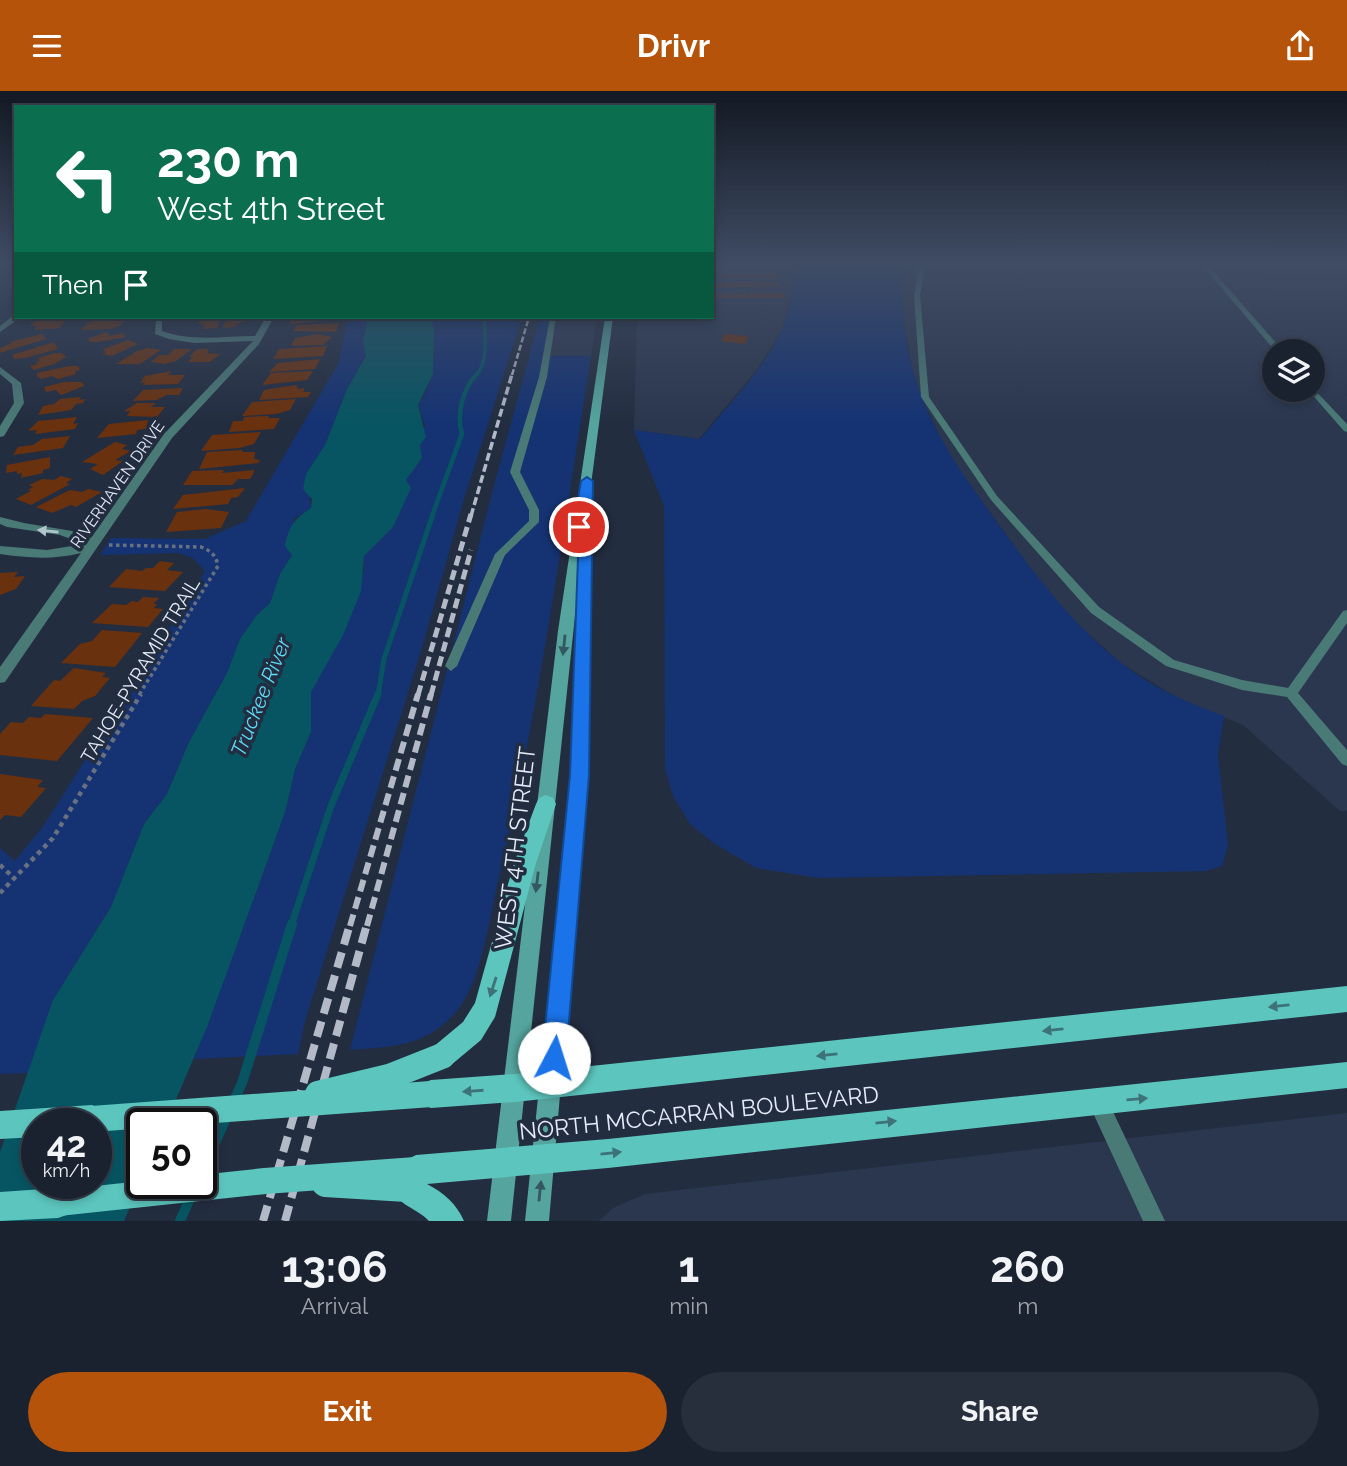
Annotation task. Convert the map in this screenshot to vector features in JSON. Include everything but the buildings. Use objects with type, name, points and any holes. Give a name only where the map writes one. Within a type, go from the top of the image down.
[{"type":"main road","name":"WEST 4TH STREET","points":[[499,1221],[565,631],[609,319]]},
{"type":"main road","name":"WEST 4TH STREET","points":[[537,1221],[580,775],[587,481]]},
{"type":"main road","points":[[262,1107],[389,1077],[442,1056],[472,1031],[486,1008],[497,976],[522,875],[546,804]]},
{"type":"main road","points":[[0,1125],[515,1088],[1347,999]]},
{"type":"main road","name":"NORTH MCCARRAN BOULEVARD","points":[[0,1207],[265,1181],[412,1179],[506,1164],[1347,1075]]},
{"type":"main road","points":[[412,1179],[449,1221]]},
{"type":"street","points":[[0,330],[14,319]]},
{"type":"street","name":"RIVERHAVEN DRIVE","points":[[0,678],[168,436],[259,338],[269,319]]},
{"type":"street","points":[[159,323],[158,333],[169,337],[259,338]]},
{"type":"street","points":[[0,370],[16,383],[19,403],[0,434]]},
{"type":"street","points":[[0,520],[22,527],[76,534],[93,545]]},
{"type":"street","points":[[0,550],[50,556],[76,552],[93,545]]},
{"type":"lane","points":[[918,318],[925,397],[994,498],[1095,610],[1170,663],[1242,685],[1291,693],[1347,760]]},
{"type":"lane","points":[[1250,318],[1269,339]]},
{"type":"lane","points":[[451,666],[500,554],[534,522],[534,510],[515,472],[542,377],[553,319]]},
{"type":"lane","points":[[1323,402],[1347,429]]},
{"type":"lane","points":[[1291,693],[1347,614]]},
{"type":"lane","points":[[1098,1102],[1154,1221]]},
{"type":"path","name":"TAHOE-PYRAMID TRAIL","points":[[0,893],[59,828],[218,566],[217,558],[211,551],[201,547],[93,545]]},
{"type":"path","points":[[0,865],[15,879]]},
{"type":"shaded area","points":[[785,318],[782,329],[758,368],[699,439],[634,430],[637,319]]},
{"type":"shaded area","points":[[786,318],[904,318],[917,382],[939,434],[953,459],[1030,568],[1088,634],[1121,663],[1157,687],[1224,716],[1218,755],[1228,845],[1222,866],[1206,871],[818,878],[756,868],[712,842],[690,824],[673,796],[665,769],[664,506],[634,430],[700,439],[766,359]]},
{"type":"shaded area","points":[[903,318],[1347,318],[1347,811],[1340,811],[1243,725],[1183,701],[1122,664],[1073,620],[1037,577],[949,456],[914,376]]},
{"type":"shaded area","points":[[348,319],[368,319],[363,342],[366,356],[347,389],[325,445],[306,474],[311,508],[294,519],[292,555],[280,574],[270,603],[256,616],[240,639],[227,673],[189,742],[167,794],[144,824],[111,907],[53,1000],[29,1073],[0,1074],[0,848],[15,861],[44,825],[205,571],[193,558],[178,553],[100,555],[111,538],[205,539],[246,521],[338,364]]},
{"type":"shaded area","points":[[431,319],[521,319],[305,1021],[298,1054],[194,1059],[286,809],[295,769],[311,732],[311,692],[364,570],[364,556],[393,527],[410,488],[406,480],[422,458],[420,445],[425,426],[418,405],[432,374]]},
{"type":"shaded area","points":[[539,319],[552,319],[543,356],[591,356],[538,686],[484,948],[467,995],[447,1021],[410,1042],[350,1050],[492,493]]},
{"type":"shaded area","points":[[552,319],[597,319],[591,356],[543,356]]},
{"type":"shaded area","points":[[1347,1113],[1347,1221],[599,1221],[613,1208],[645,1194]]},
{"type":"water","name":"Truckee River","points":[[368,319],[431,319],[434,330],[433,374],[418,405],[426,437],[420,445],[422,458],[406,480],[411,488],[393,527],[364,556],[361,591],[343,635],[311,692],[311,732],[295,769],[286,809],[207,1027],[172,1108],[126,1108],[126,1199],[133,1199],[124,1221],[0,1221],[0,1152],[53,1000],[111,907],[144,824],[167,794],[189,742],[227,673],[240,639],[256,616],[270,603],[280,574],[292,555],[285,546],[288,533],[296,520],[311,508],[312,499],[303,489],[306,474],[325,445],[347,389],[366,356],[363,342]]},
{"type":"waterway","points":[[476,375],[485,356],[484,319]]},
{"type":"waterway","points":[[432,516],[462,434],[460,410],[465,394],[477,374]]},
{"type":"waterway","points":[[378,695],[384,659],[433,514]]},
{"type":"waterway","points":[[291,926],[331,806],[378,694]]},
{"type":"waterway","points":[[233,1103],[242,1083],[292,924]]},
{"type":"waterway","points":[[217,1138],[227,1116]]},
{"type":"waterway","points":[[180,1221],[190,1199]]},
{"type":"railway","points":[[512,375],[528,319]]},
{"type":"railway","points":[[471,516],[512,374]]},
{"type":"railway","points":[[418,695],[471,514]]},
{"type":"railway","points":[[431,695],[471,550]]},
{"type":"railway","points":[[350,926],[418,694]]},
{"type":"railway","points":[[367,926],[431,694]]},
{"type":"railway","points":[[263,1221],[350,924]]},
{"type":"railway","points":[[285,1221],[367,924]]},
{"type":"route","points":[[554,1058],[580,775],[587,481],[579,527]]}]
